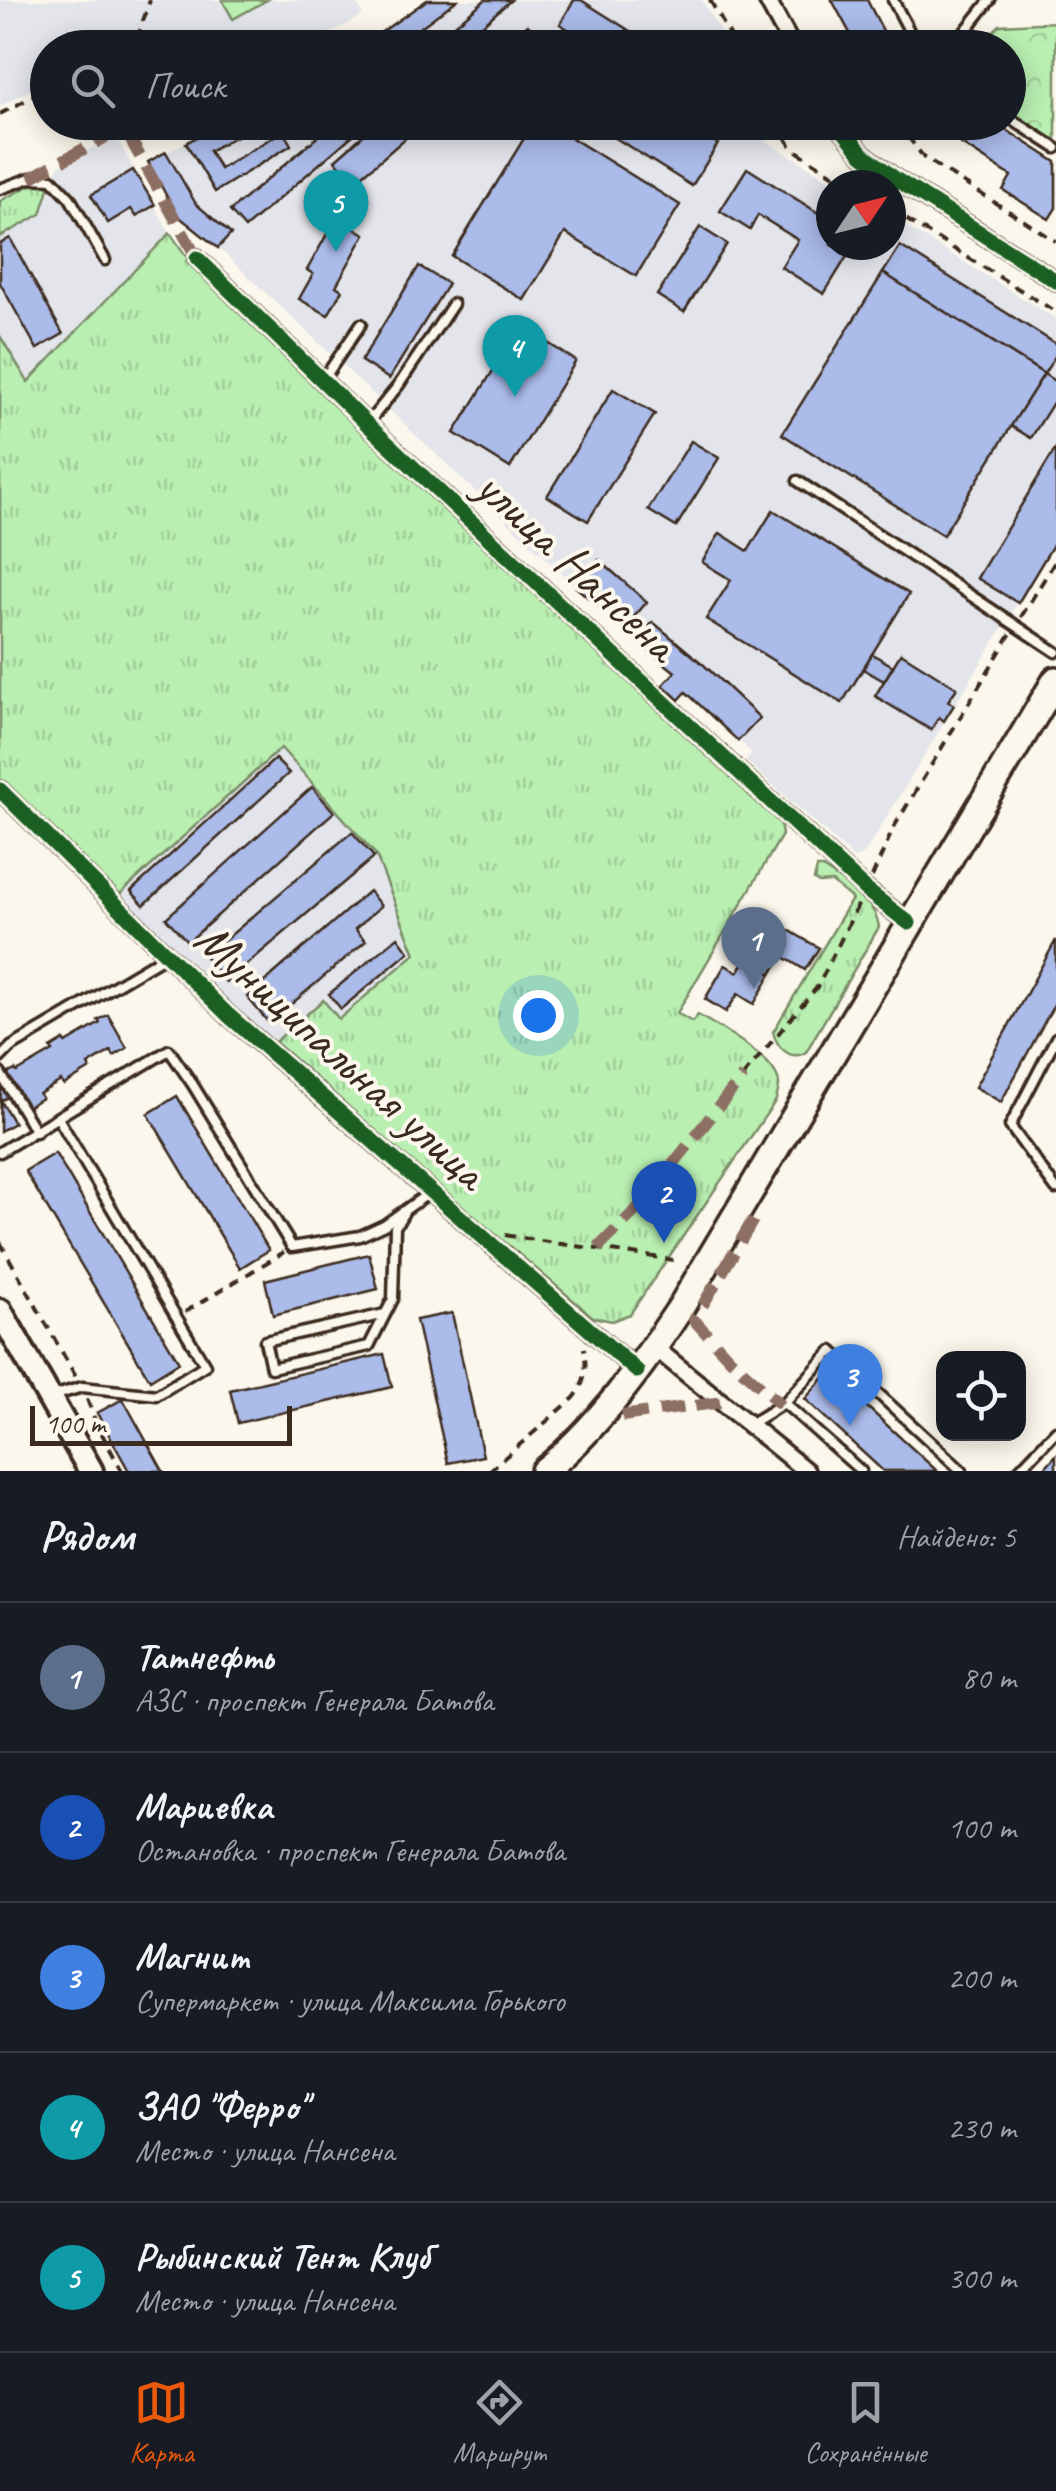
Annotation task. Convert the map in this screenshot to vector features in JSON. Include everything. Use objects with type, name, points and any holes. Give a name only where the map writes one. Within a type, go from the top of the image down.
[{"type":"main road","points":[[544,1471],[574,1449],[654,1347],[1056,680]]},
{"type":"street","points":[[767,0],[783,30]]},
{"type":"street","points":[[852,140],[894,178],[1056,280]]},
{"type":"street","name":"улица Нансена","points":[[197,258],[367,424],[866,890],[909,923]]},
{"type":"street","name":"Муниципальная улица","points":[[0,790],[228,1014],[637,1371]]},
{"type":"street","points":[[0,1311],[91,1471]]},
{"type":"street","points":[[654,1347],[806,1471]]},
{"type":"lane","points":[[893,0],[909,30]]},
{"type":"lane","points":[[966,30],[990,0]]},
{"type":"lane","points":[[1026,129],[1056,148]]},
{"type":"lane","points":[[0,189],[30,178],[52,179],[70,198],[104,260]]},
{"type":"lane","points":[[367,424],[398,386],[453,304]]},
{"type":"lane","points":[[323,380],[361,324]]},
{"type":"lane","points":[[798,481],[1056,652]]},
{"type":"lane","points":[[0,1058],[11,1047],[167,954]]},
{"type":"lane","points":[[1056,1038],[1010,1126],[1056,1190]]},
{"type":"lane","points":[[0,1152],[168,1050],[292,1247],[360,1236],[384,1226],[431,1192]]},
{"type":"lane","points":[[0,1073],[36,1132]]},
{"type":"lane","points":[[49,1396],[82,1387],[156,1395],[205,1365],[58,1118]]},
{"type":"lane","points":[[385,1314],[265,1341],[271,1368],[369,1346],[393,1299],[396,1227],[405,1210]]},
{"type":"lane","points":[[750,1424],[784,1403],[832,1351],[962,1471]]},
{"type":"lane","points":[[784,1403],[850,1468],[862,1471]]},
{"type":"lane","points":[[1018,1471],[1056,1432]]},
{"type":"path","points":[[140,30],[150,0]]},
{"type":"path","points":[[710,0],[726,30]]},
{"type":"path","points":[[0,114],[30,98]]},
{"type":"path","points":[[787,140],[792,148],[826,170]]},
{"type":"path","points":[[911,140],[924,158],[1056,241]]},
{"type":"path","points":[[906,219],[1056,312]]},
{"type":"path","points":[[742,1076],[818,986],[894,827],[1056,560]]},
{"type":"path","points":[[476,1230],[673,1260]]},
{"type":"path","points":[[0,1242],[82,1387],[122,1471]]},
{"type":"path","points":[[178,1317],[292,1247]]},
{"type":"path","points":[[489,1471],[582,1389],[585,1355],[579,1320]]},
{"type":"shaded area","points":[[0,0],[355,0],[363,15],[336,30],[30,30],[30,90],[0,106]]},
{"type":"shaded area","points":[[427,0],[702,0],[719,30],[384,30]]},
{"type":"shaded area","points":[[107,140],[117,140],[170,233],[28,382],[0,336],[0,237],[41,214],[59,165]]},
{"type":"shaded area","points":[[190,140],[765,140],[816,171],[816,260],[906,260],[906,226],[1056,319],[1056,540],[864,854],[854,858],[746,761],[752,753],[687,692],[679,699],[675,672],[576,587],[225,254],[177,215],[148,162]]},
{"type":"shaded area","points":[[281,748],[376,855],[416,954],[339,1019],[322,1001],[275,1042],[120,894]]},
{"type":"green space","points":[[222,0],[267,0],[233,19]]},
{"type":"green space","points":[[1056,22],[1056,153],[1026,134],[1026,30],[994,30],[1000,25]]},
{"type":"green space","points":[[31,185],[50,185],[41,214],[0,237],[0,201]]},
{"type":"green space","points":[[170,233],[194,267],[769,807],[780,823],[782,835],[677,1013],[692,1022],[698,1015],[758,1054],[776,1074],[776,1100],[630,1314],[612,1321],[593,1317],[275,1042],[323,1000],[339,1019],[415,954],[376,855],[281,748],[120,894],[0,782],[0,336],[28,382]]},
{"type":"green space","points":[[817,868],[823,868],[865,900],[879,927],[806,1052],[795,1055],[781,1048],[773,1032],[852,899],[832,882],[814,880]]},
{"type":"building","points":[[427,0],[457,0],[417,30],[384,30]]},
{"type":"building","points":[[485,0],[511,0],[477,30],[449,30]]},
{"type":"building","points":[[574,0],[581,0],[628,30],[569,30],[560,24]]},
{"type":"building","points":[[832,0],[867,0],[883,30],[848,30]]},
{"type":"building","points":[[229,140],[209,151],[220,169],[268,140],[288,140],[291,145],[215,192],[186,143]]},
{"type":"building","points":[[314,140],[347,140],[245,228],[230,211]]},
{"type":"building","points":[[358,140],[403,140],[354,183],[335,160]]},
{"type":"building","points":[[523,140],[575,140],[680,205],[636,276],[565,233],[524,300],[452,256]]},
{"type":"building","points":[[619,140],[712,140],[718,144],[692,186]]},
{"type":"building","points":[[955,140],[1022,140],[1056,162],[1056,208],[1049,219],[1003,190],[1011,176]]},
{"type":"building","points":[[166,152],[196,204],[231,234],[218,248],[177,215],[148,162]]},
{"type":"building","points":[[747,168],[816,212],[816,260],[845,260],[824,294],[781,267],[798,240],[758,215],[750,230],[720,211]]},
{"type":"building","points":[[133,170],[155,205],[136,216],[131,209],[108,223],[91,195]]},
{"type":"building","points":[[336,218],[365,234],[336,286],[342,290],[328,315],[299,299],[313,274],[307,270]]},
{"type":"building","points":[[700,227],[727,244],[684,312],[657,295]]},
{"type":"building","points":[[10,238],[63,334],[37,349],[0,283],[0,244]]},
{"type":"building","points":[[906,250],[1056,344],[1056,355],[1044,374],[883,273],[891,260],[906,260]]},
{"type":"building","points":[[419,266],[448,284],[389,379],[361,361]]},
{"type":"building","points":[[883,273],[1044,374],[943,535],[782,434]]},
{"type":"building","points":[[521,326],[576,361],[510,468],[454,433]]},
{"type":"building","points":[[1044,374],[1056,382],[1056,398],[1031,438],[1011,426]]},
{"type":"building","points":[[613,389],[655,414],[588,521],[547,496]]},
{"type":"building","points":[[691,441],[719,458],[676,527],[648,510]]},
{"type":"building","points":[[1056,448],[1056,540],[1018,603],[977,578]]},
{"type":"building","points":[[773,510],[909,594],[842,703],[706,619],[731,580],[702,562],[720,533],[748,551]]},
{"type":"building","points":[[599,560],[647,602],[624,628],[576,587]]},
{"type":"building","points":[[653,622],[760,718],[738,741],[686,692],[679,700],[663,685],[675,672],[637,641]]},
{"type":"building","points":[[901,653],[957,688],[948,701],[954,705],[944,721],[939,717],[931,730],[875,696]]},
{"type":"building","points":[[872,654],[893,666],[884,681],[863,669]]},
{"type":"building","points":[[275,759],[289,773],[144,905],[131,891]]},
{"type":"building","points":[[312,787],[334,812],[188,942],[166,918]]},
{"type":"building","points":[[352,832],[374,857],[226,982],[205,957]]},
{"type":"building","points":[[369,891],[381,906],[355,929],[366,941],[269,1023],[247,997]]},
{"type":"building","points":[[780,925],[819,948],[805,970],[782,956],[771,974],[761,968]]},
{"type":"building","points":[[398,937],[409,952],[341,1009],[329,994]]},
{"type":"building","points":[[1056,940],[1056,1001],[1001,1102],[975,1087]]},
{"type":"building","points":[[746,959],[771,974],[754,1004],[738,994],[726,1012],[705,999],[725,965],[738,972]]},
{"type":"building","points":[[108,1015],[127,1048],[114,1056],[111,1051],[64,1085],[61,1081],[39,1094],[42,1098],[27,1107],[7,1074],[53,1051],[51,1048],[64,1040],[66,1043]]},
{"type":"building","points":[[1,1081],[9,1096],[1,1101],[14,1123],[0,1131]]},
{"type":"building","points":[[177,1096],[269,1250],[240,1268],[148,1114]]},
{"type":"building","points":[[55,1153],[179,1362],[150,1380],[25,1171]]},
{"type":"building","points":[[369,1254],[378,1289],[273,1315],[265,1280]]},
{"type":"building","points":[[452,1313],[483,1456],[448,1463],[416,1320]]},
{"type":"building","points":[[384,1354],[392,1387],[238,1423],[230,1390]]},
{"type":"building","points":[[829,1372],[937,1471],[883,1471],[805,1399]]},
{"type":"building","points":[[123,1399],[163,1471],[129,1471],[97,1413]]},
{"type":"building","points":[[1056,1455],[1056,1471],[1042,1471]]},
{"type":"marked path","points":[[30,178],[100,140]]},
{"type":"marked path","points":[[131,140],[197,258]]},
{"type":"marked path","points":[[598,1248],[639,1207],[743,1076]]},
{"type":"marked path","points":[[753,1220],[694,1320],[781,1405]]},
{"type":"marked path","points":[[622,1416],[723,1402]]},
{"type":"cycle path","points":[[851,140],[894,178],[1056,281]]},
{"type":"cycle path","points":[[197,258],[367,424],[652,691],[866,890],[909,923]]},
{"type":"cycle path","points":[[0,790],[228,1015],[637,1371]]},
{"type":"place","name":"Рыбинский Тент Клуб","points":[[336,252]]},
{"type":"place","name":"ЗАО \"Ферро\"","points":[[515,397]]},
{"type":"place","name":"Татнефть","points":[[754,989]]},
{"type":"place","name":"Мариевка","points":[[664,1243]]},
{"type":"place","name":"Магнит","points":[[850,1426]]}]
